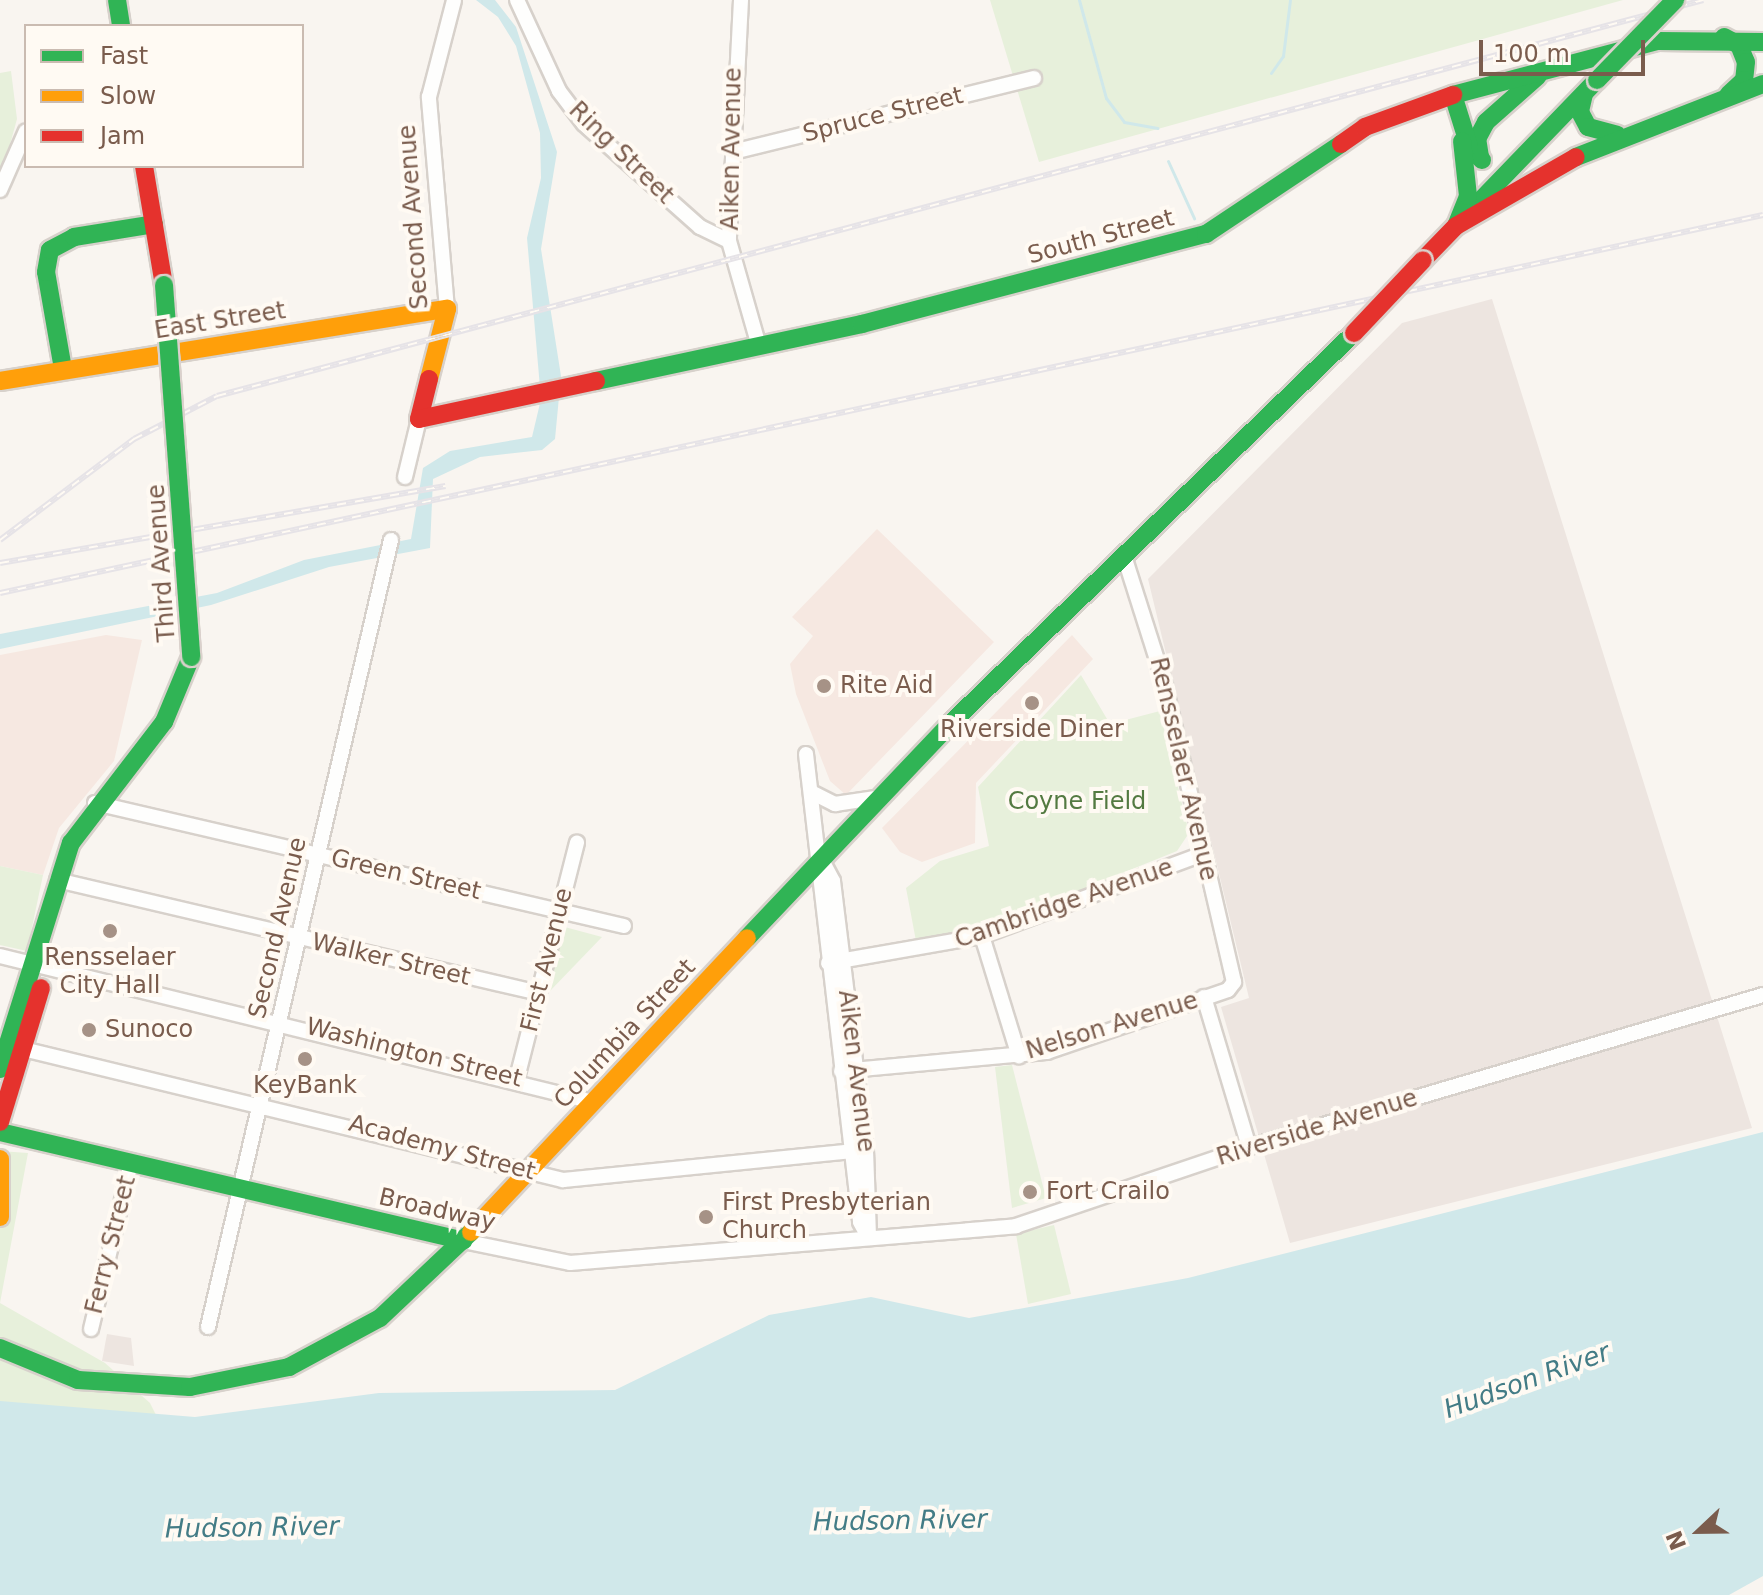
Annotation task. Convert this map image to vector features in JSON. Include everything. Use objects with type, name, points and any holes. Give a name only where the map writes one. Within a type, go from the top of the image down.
[{"type":"main road","points":[[117,0],[121,24]]},
{"type":"main road","name":"Columbia Street","points":[[172,1387],[249,1379],[326,1351],[395,1306],[463,1241],[882,797],[1354,333],[1675,0]]},
{"type":"main road","points":[[1724,37],[1739,45],[1746,62],[1744,80],[1726,97]]},
{"type":"main road","name":"South Street","points":[[419,419],[758,343],[862,324],[1206,234],[1365,127],[1453,95],[1658,41],[1724,37],[1763,42]]},
{"type":"main road","points":[[1482,160],[1476,147],[1486,122],[1551,68]]},
{"type":"main road","points":[[1456,226],[1623,134],[1763,84]]},
{"type":"main road","points":[[1590,87],[1580,112],[1588,127],[1623,134]]},
{"type":"main road","points":[[1453,95],[1462,129],[1468,196],[1456,226]]},
{"type":"main road","points":[[1462,129],[1482,160],[1498,164],[1530,150]]},
{"type":"main road","name":"Third Avenue","points":[[0,1069],[38,965],[57,880],[95,803],[164,722],[191,657],[164,285],[144,168]]},
{"type":"main road","points":[[63,369],[46,272],[50,250],[74,237],[154,224]]},
{"type":"main road","name":"East Street","points":[[0,381],[447,309]]},
{"type":"main road","name":"Second Avenue","points":[[419,419],[447,309]]},
{"type":"main road","name":"Third Avenue","points":[[0,1122],[7,1050]]},
{"type":"main road","name":"Broadway","points":[[0,1132],[463,1241]]},
{"type":"main road","points":[[0,1159],[0,1217]]},
{"type":"main road","points":[[0,1333],[81,1368],[172,1387]]},
{"type":"main road","points":[[0,1348],[78,1380],[172,1387]]},
{"type":"street","name":"Second Avenue","points":[[447,309],[429,97],[454,0]]},
{"type":"street","name":"Ring Street","points":[[517,0],[559,91],[584,124],[700,227],[729,241]]},
{"type":"street","name":"Aiken Avenue","points":[[741,0],[729,241],[758,343]]},
{"type":"street","name":"Spruce Street","points":[[733,152],[1034,78]]},
{"type":"street","points":[[0,190],[24,136]]},
{"type":"street","name":"Second Avenue","points":[[405,477],[419,419]]},
{"type":"street","name":"Second Avenue","points":[[208,1327],[391,540]]},
{"type":"street","name":"Rensselaer Avenue","points":[[1125,559],[1165,685],[1234,982]]},
{"type":"street","name":"Aiken Avenue","points":[[806,754],[822,861],[833,881],[835,962],[869,1238]]},
{"type":"street","points":[[813,793],[835,804],[882,797]]},
{"type":"street","name":"Green Street","points":[[95,803],[624,926]]},
{"type":"street","name":"First Avenue","points":[[517,1078],[577,843]]},
{"type":"street","name":"Cambridge Avenue","points":[[835,962],[982,936],[1203,854]]},
{"type":"street","name":"Walker Street","points":[[57,880],[538,993]]},
{"type":"street","points":[[982,936],[1019,1056]]},
{"type":"street","name":"Washington Street","points":[[0,956],[517,1078],[593,1102]]},
{"type":"street","name":"Nelson Avenue","points":[[849,1070],[1019,1056],[1204,997],[1234,982]]},
{"type":"street","name":"Riverside Avenue","points":[[869,1238],[1016,1226],[1249,1147],[1763,995]]},
{"type":"street","points":[[1204,997],[1249,1147]]},
{"type":"street","name":"Academy Street","points":[[7,1050],[262,1103],[574,1179],[858,1151]]},
{"type":"street","name":"Ferry Street","points":[[91,1329],[131,1162]]},
{"type":"street","name":"Broadway","points":[[463,1241],[570,1263],[869,1238]]},
{"type":"shaded area","points":[[1492,299],[1752,1128],[1290,1243],[1221,1007],[1249,998],[1148,579],[1402,323]]},
{"type":"shaded area","points":[[877,529],[994,642],[846,795],[830,781],[796,694],[790,664],[813,636],[792,617]]},
{"type":"shaded area","points":[[106,635],[142,640],[114,761],[59,828],[43,875],[0,866],[0,655]]},
{"type":"shaded area","points":[[1072,635],[1093,659],[976,783],[975,843],[922,862],[900,852],[882,828]]},
{"type":"shaded area","points":[[107,1334],[131,1338],[134,1366],[102,1361]]},
{"type":"green space","points":[[990,0],[1623,0],[1039,162]]},
{"type":"green space","points":[[11,71],[17,119],[0,181],[0,73]]},
{"type":"green space","name":"Coyne Field","points":[[1081,675],[1110,724],[1160,711],[1189,833],[1177,851],[991,926],[916,941],[906,888],[940,861],[989,846],[978,787]]},
{"type":"green space","points":[[0,866],[43,875],[27,951],[0,945]]},
{"type":"green space","points":[[561,926],[602,937],[550,991],[548,981]]},
{"type":"green space","points":[[1012,1065],[1046,1198],[1012,1208],[995,1067]]},
{"type":"green space","points":[[0,1151],[28,1153],[0,1303]]},
{"type":"green space","points":[[1054,1225],[1071,1294],[1028,1304],[1016,1234]]},
{"type":"green space","points":[[0,1303],[105,1363],[150,1403],[170,1443],[0,1420]]},
{"type":"water","points":[[476,0],[495,0],[516,27],[557,152],[541,249],[561,376],[555,439],[542,450],[480,457],[433,479],[430,548],[329,567],[211,605],[0,649],[0,634],[217,593],[304,560],[411,539],[423,468],[450,451],[532,437],[541,399],[527,238],[541,178],[540,133],[516,46],[498,17]]},
{"type":"water","name":"Hudson River","points":[[1763,1132],[1763,1576],[1729,1595],[0,1595],[0,1401],[195,1417],[379,1393],[615,1390],[769,1315],[871,1297],[969,1318],[1188,1278]]},
{"type":"waterway","points":[[1079,0],[1106,98],[1124,122],[1157,128]]},
{"type":"waterway","points":[[1271,73],[1283,56],[1290,0]]},
{"type":"waterway","points":[[1168,161],[1194,218]]},
{"type":"railway","points":[[0,540],[134,439],[217,396],[1703,0]]},
{"type":"railway","points":[[0,593],[1763,215]]},
{"type":"railway","points":[[0,563],[445,486]]},
{"type":"traffic: fast","points":[[117,0],[121,24]]},
{"type":"traffic: fast","points":[[1597,80],[1675,0]]},
{"type":"traffic: fast","points":[[1724,37],[1739,45],[1746,62],[1744,80],[1729,94]]},
{"type":"traffic: fast","points":[[1482,160],[1469,146],[1453,95],[1658,41],[1763,42]]},
{"type":"traffic: fast","points":[[1480,157],[1477,139],[1486,122],[1538,76]]},
{"type":"traffic: fast","points":[[1481,200],[1597,80]]},
{"type":"traffic: fast","points":[[1576,157],[1763,84]]},
{"type":"traffic: fast","points":[[1584,94],[1580,112],[1588,127],[1617,135]]},
{"type":"traffic: fast","points":[[1456,226],[1468,196],[1462,141]]},
{"type":"traffic: fast","points":[[596,381],[862,324],[1206,234],[1341,144]]},
{"type":"traffic: fast","points":[[63,369],[46,272],[50,250],[74,237],[154,224]]},
{"type":"traffic: fast","points":[[164,285],[191,657]]},
{"type":"traffic: fast","points":[[747,938],[948,726],[1354,333]]},
{"type":"traffic: fast","points":[[0,1069],[71,843],[164,722],[191,657]]},
{"type":"traffic: fast","points":[[0,1132],[463,1241]]},
{"type":"traffic: fast","points":[[0,1348],[78,1380],[190,1387],[289,1367],[380,1318],[471,1232]]},
{"type":"traffic: slow","points":[[0,381],[447,309],[429,379]]},
{"type":"traffic: slow","points":[[471,1232],[747,938]]},
{"type":"traffic: slow","points":[[0,1159],[0,1217]]},
{"type":"traffic: jam","points":[[1341,144],[1365,127],[1453,95]]},
{"type":"traffic: jam","points":[[1423,260],[1456,226],[1576,157]]},
{"type":"traffic: jam","points":[[144,168],[164,285]]},
{"type":"traffic: jam","points":[[1354,333],[1423,260]]},
{"type":"traffic: jam","points":[[429,379],[419,419],[596,381]]},
{"type":"traffic: jam","points":[[0,1122],[41,988]]},
{"type":"place","name":"Rite Aid","points":[[824,686]]},
{"type":"place","name":"Riverside Diner","points":[[1032,703]]},
{"type":"place","name":"Rensselaer City Hall","points":[[110,931]]},
{"type":"place","name":"Sunoco","points":[[89,1030]]},
{"type":"place","name":"KeyBank","points":[[305,1059]]},
{"type":"place","name":"Fort Crailo","points":[[1030,1192]]},
{"type":"place","name":"First Presbyterian Church","points":[[706,1217]]}]
